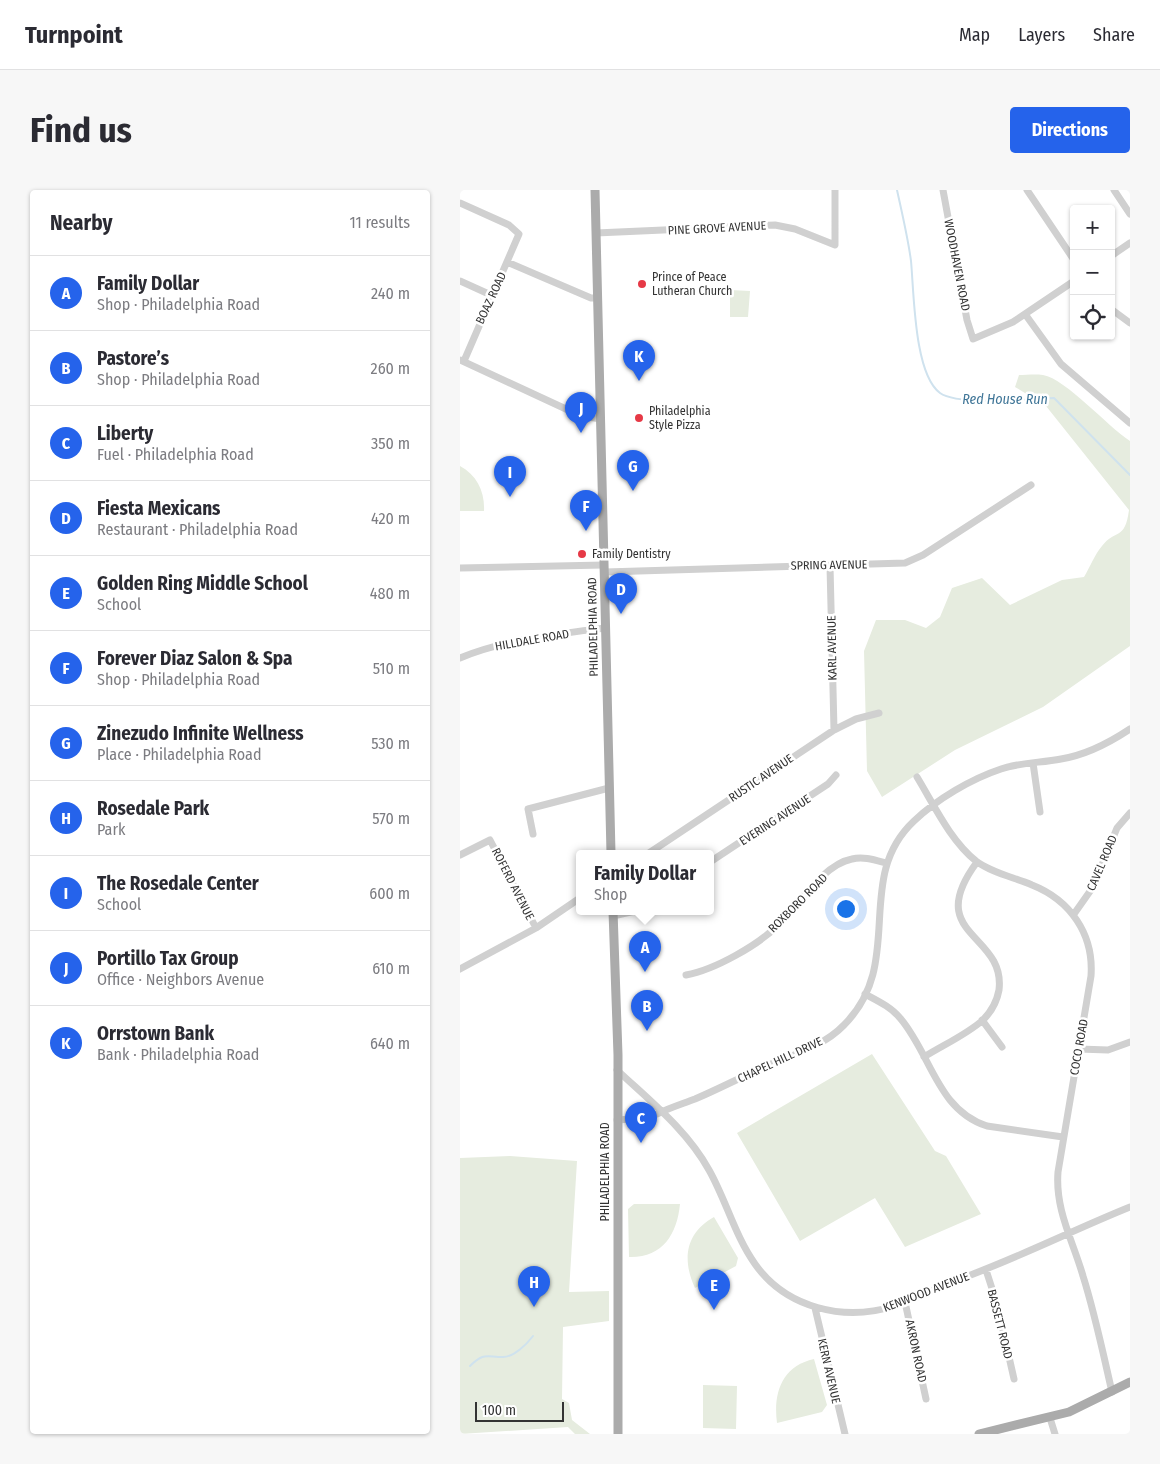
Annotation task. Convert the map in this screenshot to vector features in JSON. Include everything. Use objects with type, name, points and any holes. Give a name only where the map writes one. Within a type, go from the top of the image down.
[{"type":"main road","name":"PHILADELPHIA ROAD","points":[[595,190],[611,850]]},
{"type":"main road","name":"PHILADELPHIA ROAD","points":[[613,915],[617,1070],[618,1434]]},
{"type":"main road","points":[[979,1434],[992,1433],[1050,1418],[1082,1407],[1130,1382]]},
{"type":"street","name":"PINE GROVE AVENUE","points":[[596,233],[775,225],[794,229],[835,245],[835,190]]},
{"type":"street","name":"WOODHAVEN ROAD","points":[[943,190],[967,320],[973,339],[1003,327],[1025,314]]},
{"type":"street","points":[[1028,190],[1070,254]]},
{"type":"street","points":[[1114,190],[1130,214]]},
{"type":"street","name":"BOAZ ROAD","points":[[460,203],[509,226],[518,234],[462,361]]},
{"type":"street","points":[[1115,253],[1130,243]]},
{"type":"street","points":[[507,262],[591,298],[597,298]]},
{"type":"street","points":[[460,280],[491,295]]},
{"type":"street","points":[[1070,284],[1025,314],[1061,364],[1130,423]]},
{"type":"street","points":[[1115,312],[1130,323]]},
{"type":"street","points":[[462,361],[581,416],[601,419]]},
{"type":"street","name":"SPRING AVENUE","points":[[460,568],[830,566],[902,563],[923,555],[1031,485]]},
{"type":"street","name":"KARL AVENUE","points":[[830,566],[834,730]]},
{"type":"street","name":"HILLDALE ROAD","points":[[460,658],[482,649],[519,641],[606,628]]},
{"type":"street","name":"RUSTIC AVENUE","points":[[653,850],[834,730],[856,720],[879,713]]},
{"type":"street","name":"CHAPEL HILL DRIVE","points":[[617,1120],[644,1118],[662,1112],[823,1041],[834,1034],[851,1017],[874,974],[878,956],[881,892],[886,863],[904,831],[934,805],[988,774],[1001,769],[1082,753],[1106,744],[1130,729]]},
{"type":"street","points":[[1033,763],[1040,812]]},
{"type":"street","name":"EVERING AVENUE","points":[[714,859],[828,784],[836,775]]},
{"type":"street","name":"COCO ROAD","points":[[917,777],[960,845],[977,862],[1041,889],[1060,900],[1074,914],[1086,936],[1092,960],[1079,1049],[1063,1137],[1057,1193],[1061,1215],[1089,1294],[1112,1392]]},
{"type":"street","points":[[533,834],[528,809],[609,788]]},
{"type":"street","name":"CAVEL ROAD","points":[[1074,914],[1093,888],[1117,828],[1130,813]]},
{"type":"street","name":"ROFERD AVENUE","points":[[460,855],[490,840],[536,928]]},
{"type":"street","name":"ROXBORO ROAD","points":[[686,975],[709,970],[769,934],[820,880],[845,861],[859,858],[886,863]]},
{"type":"street","points":[[924,1057],[982,1020],[995,1003],[1000,978],[993,960],[963,924],[958,905],[964,880],[977,862]]},
{"type":"street","points":[[460,969],[536,928],[576,901]]},
{"type":"street","points":[[865,994],[895,1013],[906,1026],[951,1103],[970,1118],[987,1126],[1063,1137]]},
{"type":"street","points":[[982,1020],[1002,1047]]},
{"type":"street","points":[[1079,1049],[1108,1050],[1130,1042]]},
{"type":"street","name":"KENWOOD AVENUE","points":[[617,1070],[662,1112],[701,1156],[720,1190],[747,1250],[758,1269],[782,1291],[814,1308],[861,1312],[886,1309],[1015,1259],[1068,1233],[1130,1207]]},
{"type":"street","name":"BASSETT ROAD","points":[[986,1270],[997,1304],[1014,1379]]},
{"type":"street","name":"AKRON ROAD","points":[[905,1302],[926,1400]]},
{"type":"street","name":"KERN AVENUE","points":[[814,1308],[845,1434]]},
{"type":"street","points":[[1050,1418],[1055,1434]]},
{"type":"shaded area","points":[[730,290],[750,291],[748,317],[730,317]]},
{"type":"shaded area","points":[[1019,375],[1043,375],[1052,378],[1075,394],[1130,441],[1130,646],[1043,707],[955,750],[882,797],[867,771],[864,651],[876,620],[905,620],[926,628],[940,617],[952,588],[982,578],[1010,605],[1062,580],[1084,577],[1099,549],[1122,531],[1127,520],[1129,510],[1046,406],[1015,387]]},
{"type":"shaded area","points":[[460,466],[471,474],[479,485],[483,497],[484,511],[460,511]]},
{"type":"shaded area","points":[[872,1054],[935,1151],[946,1156],[981,1214],[905,1247],[875,1198],[800,1241],[737,1133]]},
{"type":"shaded area","points":[[510,1156],[577,1161],[569,1292],[609,1291],[609,1321],[563,1327],[562,1399],[569,1403],[572,1420],[590,1434],[575,1434],[568,1427],[460,1434],[460,1158]]},
{"type":"shaded area","points":[[634,1204],[680,1204],[675,1226],[666,1242],[650,1254],[629,1257],[628,1209]]},
{"type":"shaded area","points":[[714,1217],[738,1258],[736,1266],[695,1288],[688,1267],[689,1248],[697,1231],[704,1223]]},
{"type":"shaded area","points":[[814,1359],[827,1405],[822,1412],[777,1423],[777,1401],[782,1382],[794,1368]]},
{"type":"shaded area","points":[[703,1385],[737,1386],[736,1429],[703,1428]]},
{"type":"waterway","name":"Red House Run","points":[[897,190],[911,261],[920,351],[931,383],[940,393],[949,397],[978,401],[1054,398],[1130,475]]},
{"type":"waterway","points":[[470,1366],[482,1357],[511,1355],[524,1346],[533,1336]]},
{"type":"place","name":"Prince of Peace Lutheran Church","points":[[642,284]]},
{"type":"place","name":"Orrstown Bank","points":[[639,381]]},
{"type":"place","name":"Philadelphia Style Pizza","points":[[639,418]]},
{"type":"place","name":"Portillo Tax Group","points":[[581,433]]},
{"type":"place","name":"Zinezudo Infinite Wellness","points":[[633,491]]},
{"type":"place","name":"The Rosedale Center","points":[[510,497]]},
{"type":"place","name":"Forever Diaz Salon & Spa","points":[[586,531]]},
{"type":"place","name":"Family Dentistry","points":[[582,554]]},
{"type":"place","name":"Fiesta Mexicans","points":[[621,614]]},
{"type":"place","name":"Family Dollar","points":[[645,972]]},
{"type":"place","name":"Pastore’s","points":[[647,1031]]},
{"type":"place","name":"Liberty","points":[[641,1143]]},
{"type":"place","name":"Rosedale Park","points":[[534,1307]]},
{"type":"place","name":"Golden Ring Middle School","points":[[714,1310]]}]
